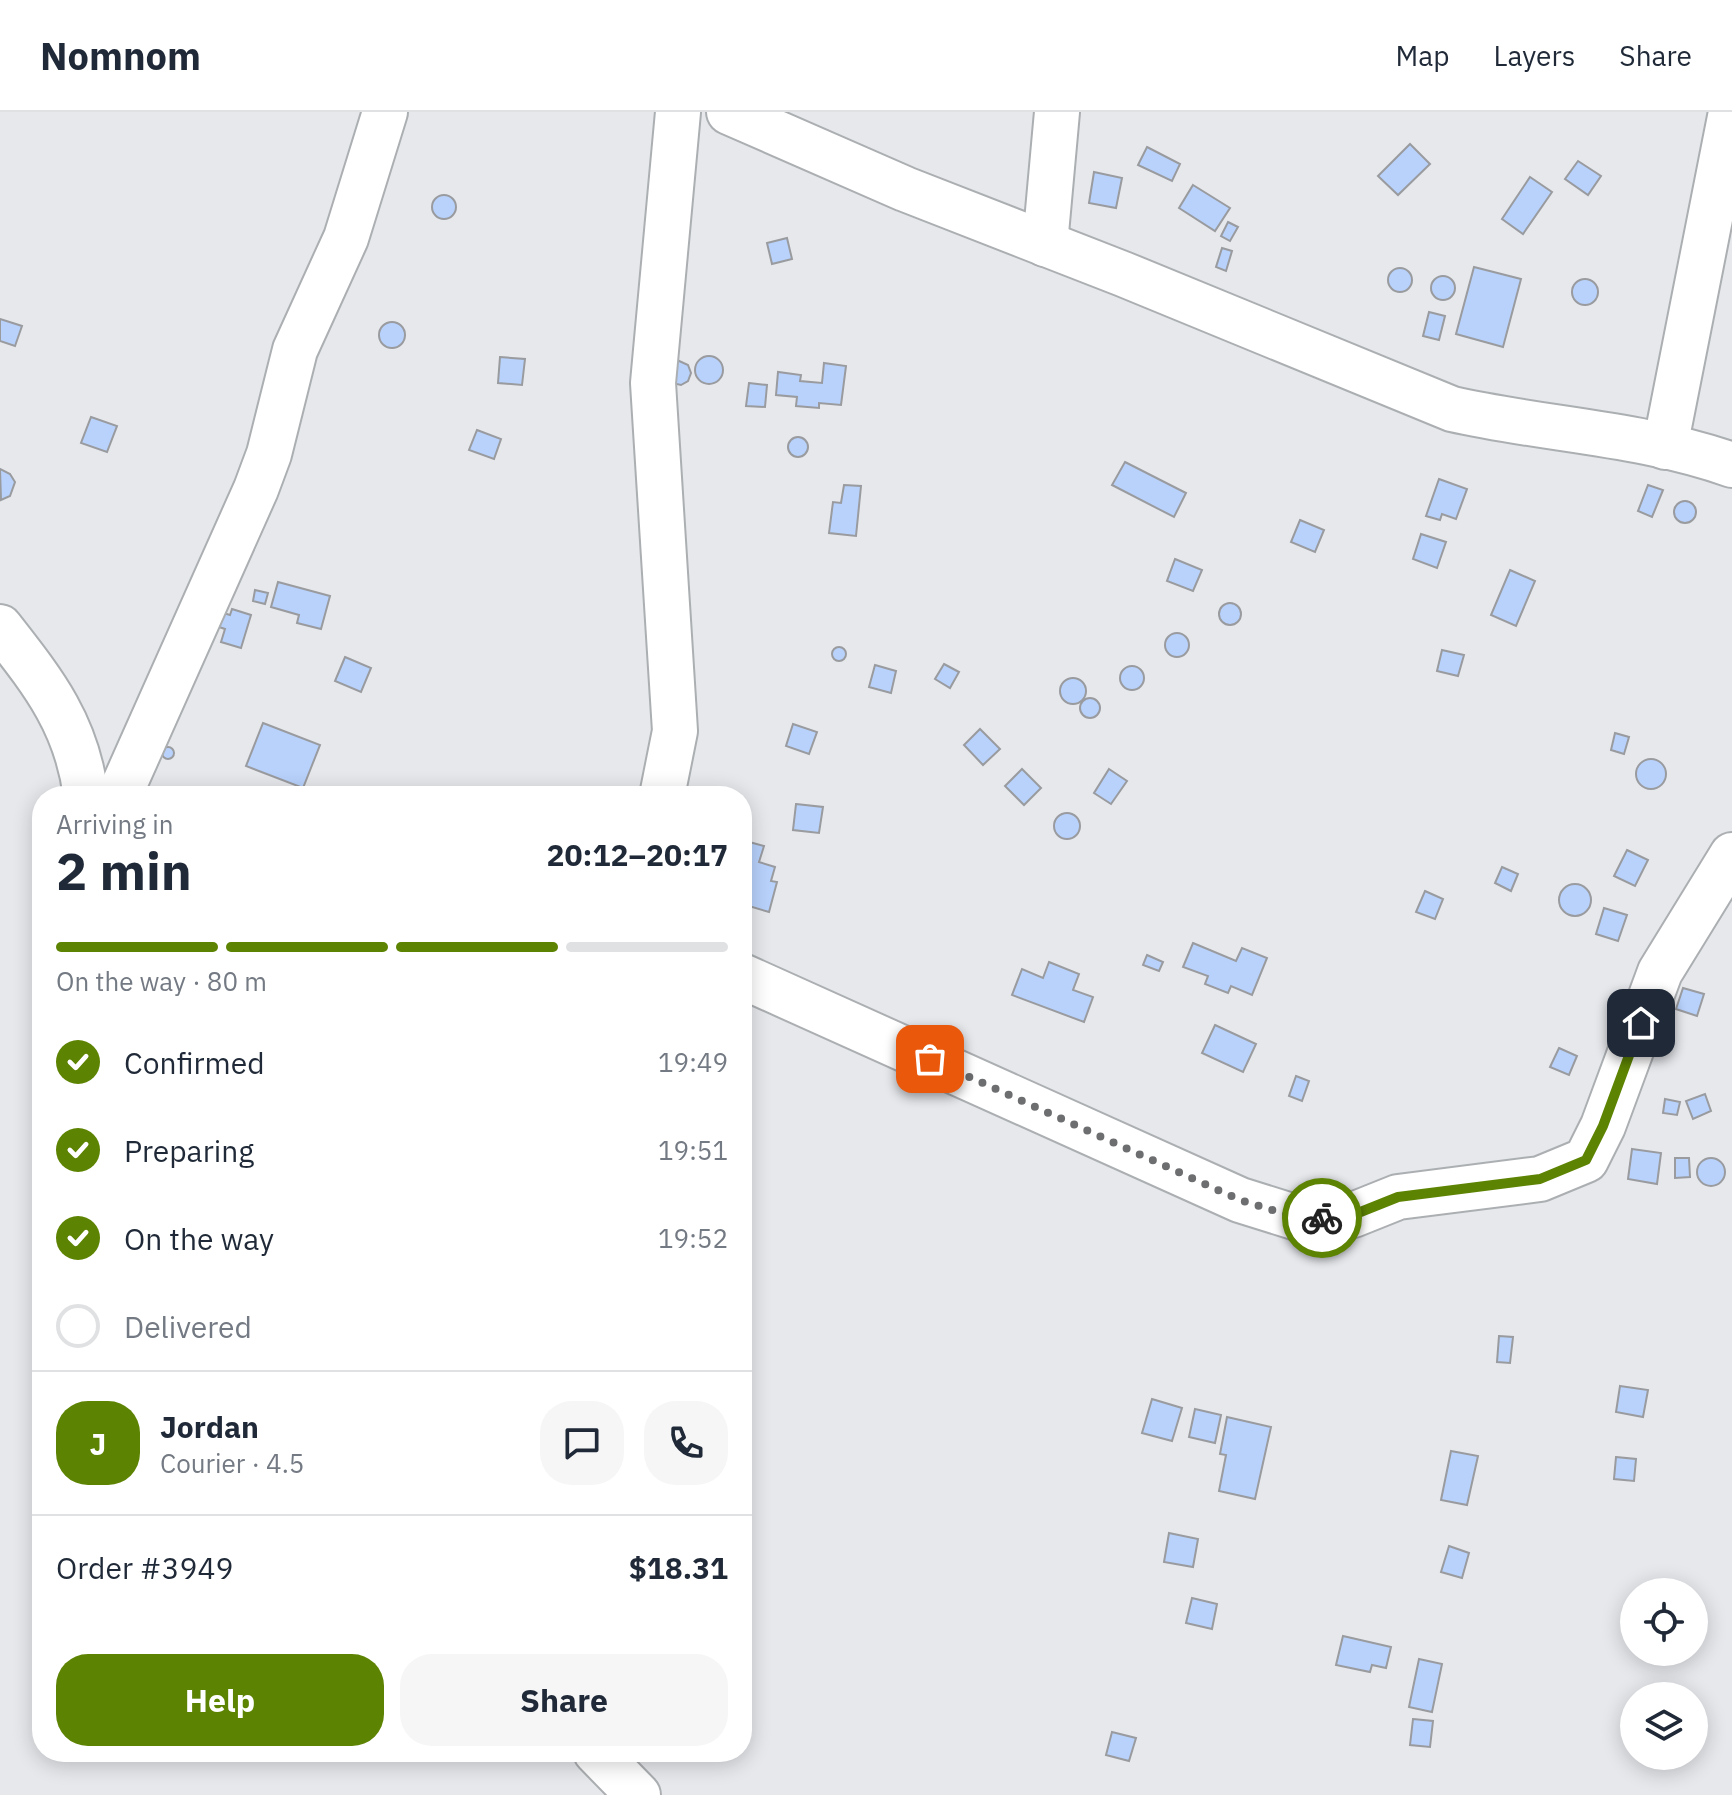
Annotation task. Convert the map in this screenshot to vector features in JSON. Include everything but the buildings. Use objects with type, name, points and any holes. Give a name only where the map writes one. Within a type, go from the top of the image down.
[{"type":"street","points":[[123,786],[256,489],[269,454],[295,350],[346,238],[385,112]]},
{"type":"street","points":[[664,786],[675,731],[653,383],[678,112]]},
{"type":"street","points":[[729,112],[905,189],[1452,409],[1665,447],[1732,465]]},
{"type":"street","points":[[1045,244],[1057,112]]},
{"type":"street","points":[[1665,447],[1731,112]]},
{"type":"street","points":[[0,627],[47,688],[68,727],[85,786]]},
{"type":"street","points":[[752,980],[1240,1200],[1304,1220],[1353,1215],[1398,1197],[1540,1179],[1586,1160],[1603,1126],[1660,972],[1732,855]]},
{"type":"street","points":[[606,1762],[638,1795]]},
{"type":"way so far","points":[[930,1059],[1240,1200],[1304,1220],[1322,1218]]},
{"type":"route","points":[[1322,1218],[1353,1215],[1398,1197],[1540,1179],[1586,1160],[1603,1126],[1641,1023]]}]
